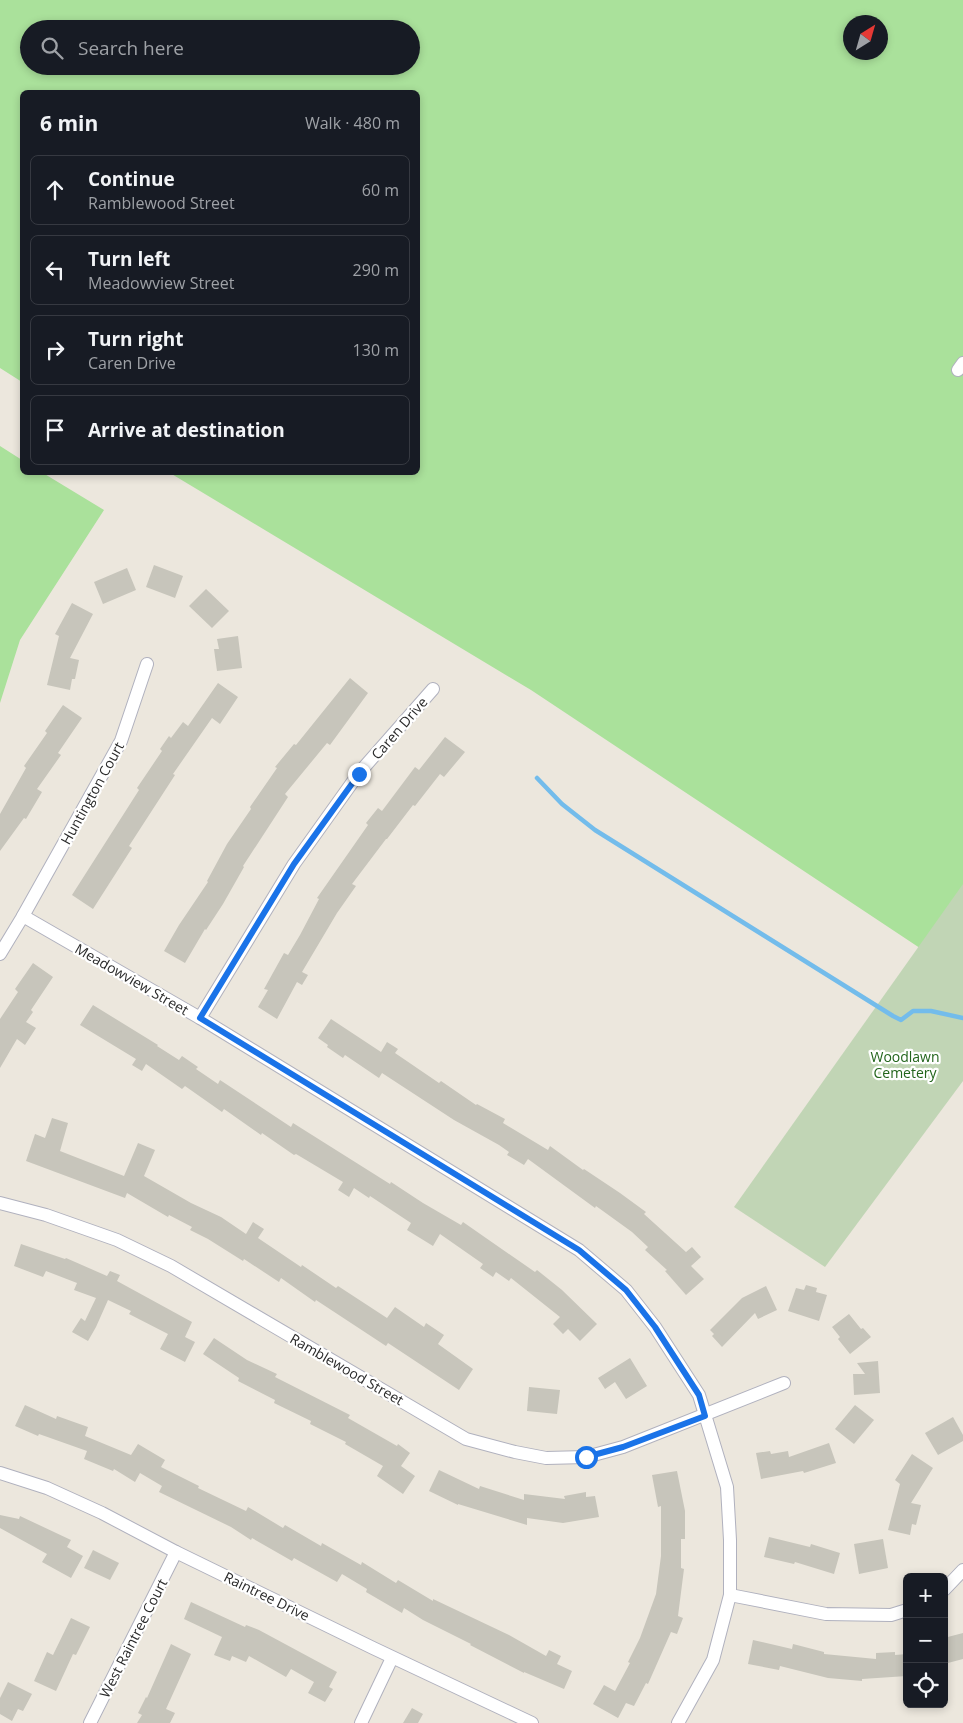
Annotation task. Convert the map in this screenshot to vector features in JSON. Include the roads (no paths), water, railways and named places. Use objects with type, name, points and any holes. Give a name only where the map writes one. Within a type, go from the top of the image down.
[{"type":"street","name":"Huntington Court","points":[[0,954],[121,741],[147,664]]},
{"type":"street","name":"Caren Drive","points":[[200,1018],[300,856],[359,774],[434,689]]},
{"type":"street","name":"Meadowview Street","points":[[23,916],[200,1018],[579,1250],[626,1290],[655,1327],[699,1395],[727,1487],[730,1540],[730,1595],[713,1660],[678,1723]]},
{"type":"street","name":"Ramblewood Street","points":[[0,1204],[46,1215],[117,1240],[171,1266],[466,1439],[515,1452],[546,1458],[586,1457],[623,1447],[784,1383]]},
{"type":"street","name":"Raintree Drive","points":[[0,1473],[48,1488],[102,1512],[176,1552],[392,1658],[532,1723]]},
{"type":"street","name":"West Raintree Court","points":[[90,1723],[176,1552]]},
{"type":"street","points":[[948,1586],[963,1570]]},
{"type":"street","points":[[730,1595],[826,1614],[891,1615],[903,1611]]},
{"type":"street","points":[[361,1723],[392,1658]]},
{"type":"waterway","points":[[537,778],[562,804],[595,830],[893,1016],[901,1020],[913,1011],[931,1011],[963,1018]]},
{"type":"park label","name":"Woodlawn Cemetery","points":[[905,1064]]}]
